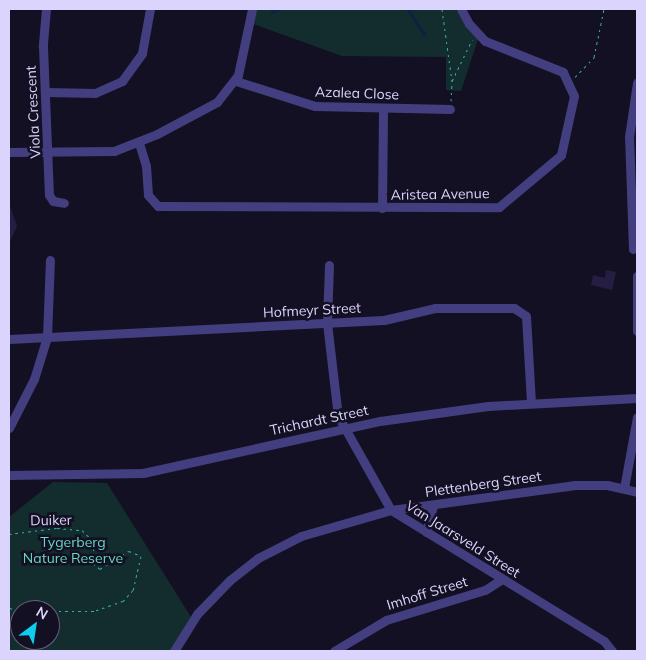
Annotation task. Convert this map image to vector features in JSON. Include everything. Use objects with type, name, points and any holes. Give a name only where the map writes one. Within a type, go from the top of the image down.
[{"type":"street","name":"Viola Crescent","points":[[46,9],[43,47],[50,152],[49,195],[53,202],[64,203]]},
{"type":"street","points":[[47,92],[95,93],[122,81],[142,53],[150,9]]},
{"type":"street","points":[[9,152],[105,152],[139,142],[217,102],[236,80],[252,9]]},
{"type":"street","points":[[461,9],[476,33],[504,50],[553,66],[570,83]]},
{"type":"street","name":"Azalea Close","points":[[236,80],[315,106],[450,109]]},
{"type":"street","name":"Aristea Avenue","points":[[139,142],[146,166],[148,195],[158,206],[485,209],[507,201],[561,155],[574,96],[570,83]]},
{"type":"street","points":[[633,249],[634,183],[629,137],[637,83]]},
{"type":"street","points":[[382,208],[383,108]]},
{"type":"street","points":[[9,428],[34,379],[47,337],[50,260]]},
{"type":"street","name":"Van Jaarsveld Street","points":[[329,265],[327,324],[336,407],[343,427],[391,510],[604,641],[612,651]]},
{"type":"street","points":[[637,276],[637,330]]},
{"type":"street","name":"Hofmeyr Street","points":[[9,339],[384,320],[436,308],[521,310],[526,316],[531,403]]},
{"type":"street","name":"Trichardt Street","points":[[9,475],[143,473],[343,427],[531,403],[637,398]]},
{"type":"street","points":[[624,488],[637,417]]},
{"type":"street","name":"Plettenberg Street","points":[[174,651],[204,606],[258,558],[301,536],[391,510],[575,485],[624,488],[637,492]]},
{"type":"street","points":[[426,532],[433,505]]},
{"type":"street","name":"Imhoff Street","points":[[334,651],[386,620],[485,590],[502,579]]},
{"type":"path","points":[[442,9],[452,81],[450,109]]},
{"type":"path","points":[[570,83],[594,57],[604,9]]},
{"type":"path","points":[[452,81],[476,33]]},
{"type":"path","name":"Duiker","points":[[9,534],[57,528],[82,530],[94,542],[93,563],[100,569],[129,552],[141,556],[133,590],[122,601],[94,611],[60,611]]},
{"type":"green space","points":[[256,9],[456,9],[478,39],[461,91],[446,90],[446,57],[342,56],[253,24]]},
{"type":"green space","name":"Tygerberg Nature Reserve","points":[[53,482],[107,483],[191,617],[172,651],[9,651],[9,517]]},
{"type":"building","points":[[9,203],[17,226],[9,244]]},
{"type":"building","points":[[606,270],[616,272],[612,290],[591,285],[593,275],[605,278]]},
{"type":"waterway","points":[[272,12],[278,9]]},
{"type":"waterway","points":[[408,9],[424,34]]}]
